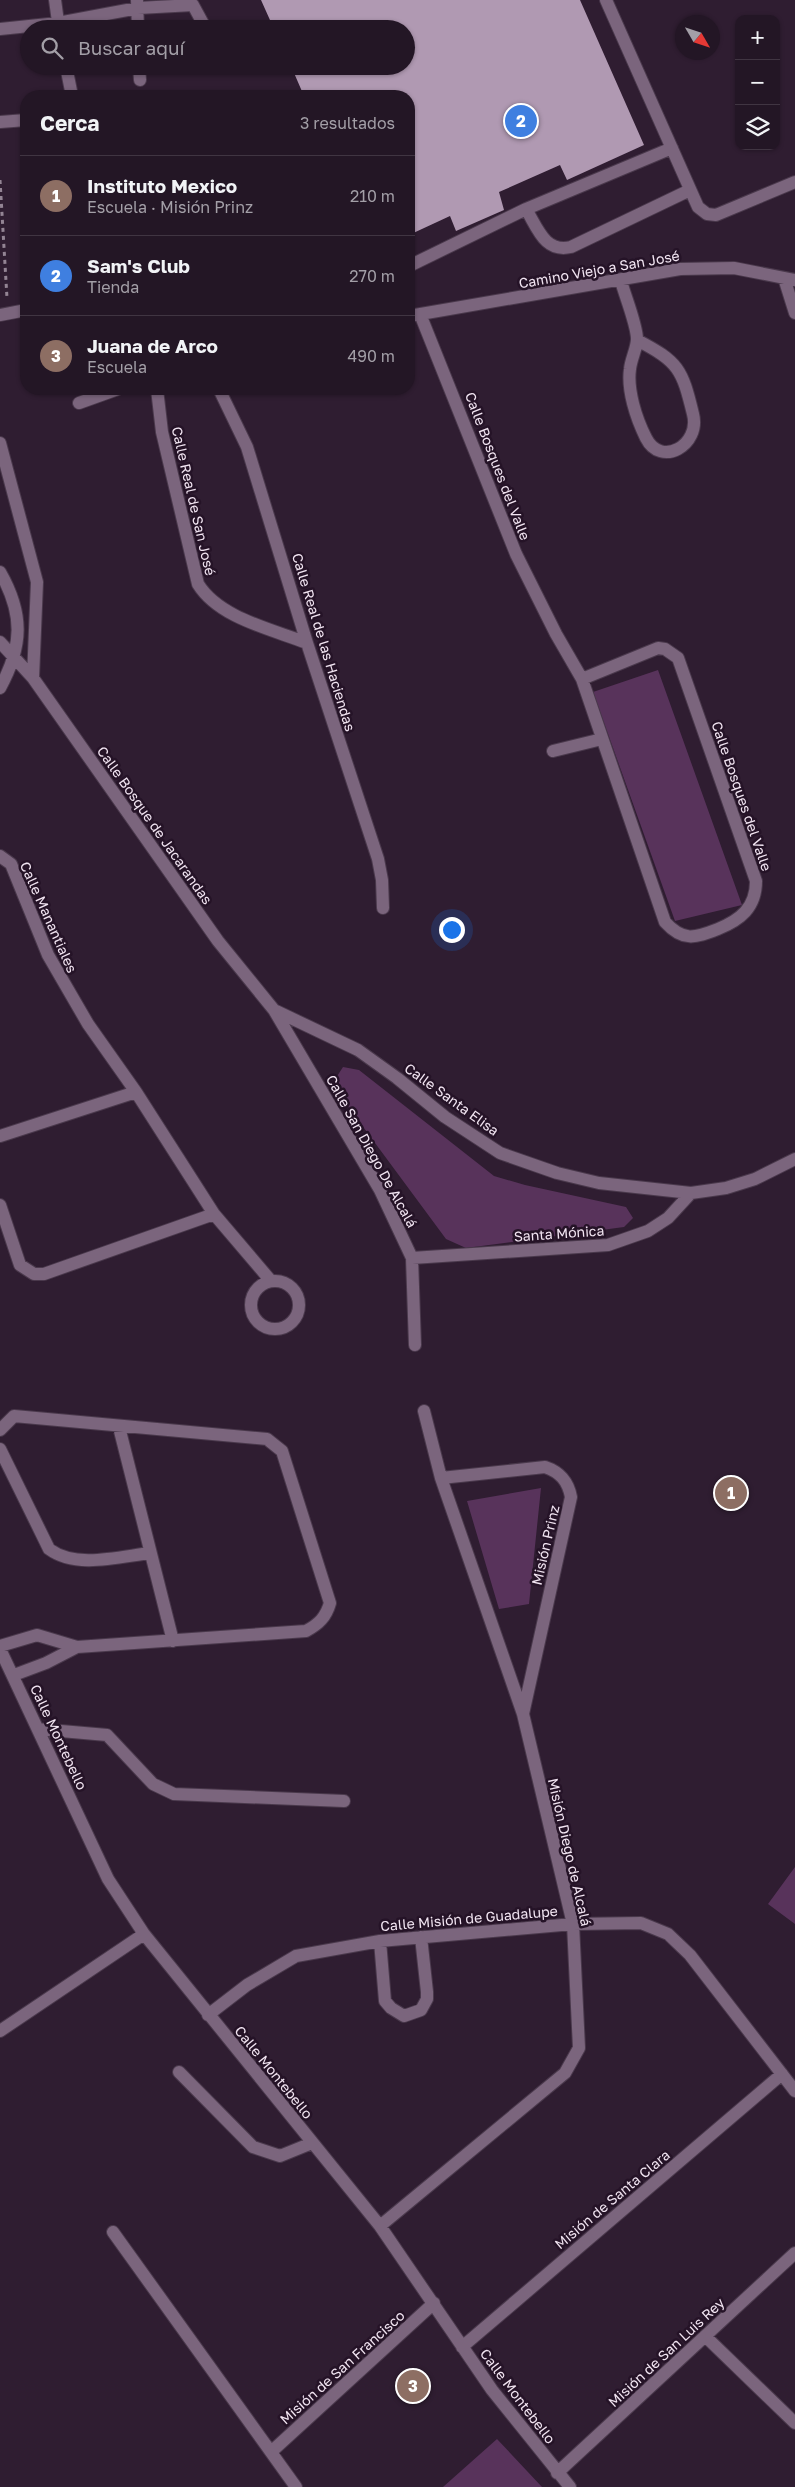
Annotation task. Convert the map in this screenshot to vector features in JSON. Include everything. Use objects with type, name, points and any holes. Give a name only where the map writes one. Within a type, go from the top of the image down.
[{"type":"street","points":[[54,0],[57,20]]},
{"type":"street","points":[[606,0],[698,207],[707,214],[716,215],[795,182]]},
{"type":"street","points":[[80,20],[138,4],[191,2],[201,20]]},
{"type":"street","points":[[138,4],[138,20]]},
{"type":"street","points":[[0,29],[20,28]]},
{"type":"street","points":[[68,75],[71,90]]},
{"type":"street","points":[[140,75],[140,80]]},
{"type":"street","points":[[0,122],[20,120]]},
{"type":"street","points":[[415,263],[526,210],[672,148]]},
{"type":"street","points":[[526,210],[547,243],[553,248],[562,249],[572,247],[690,190]]},
{"type":"street","name":"Camino Viejo a San José","points":[[415,315],[680,269],[734,268],[789,279]]},
{"type":"street","points":[[789,279],[795,313]]},
{"type":"street","points":[[621,280],[637,340],[629,380],[638,418],[647,440],[654,447],[669,452],[677,451],[690,439],[693,428],[694,418],[686,384],[682,374],[668,359],[637,340]]},
{"type":"street","points":[[4,314],[20,311]]},
{"type":"street","name":"Calle Bosques del Valle","points":[[415,317],[516,554],[540,603],[582,679],[665,922],[680,934],[697,937],[736,921],[753,897],[756,881],[678,658],[666,649],[658,648],[582,679]]},
{"type":"street","points":[[79,404],[102,395]]},
{"type":"street","name":"Calle Real de San José","points":[[157,395],[162,432],[198,584],[208,598],[225,611],[307,643]]},
{"type":"street","name":"Calle Real de las Haciendas","points":[[222,395],[247,447],[307,643],[378,859],[382,880],[383,908]]},
{"type":"street","points":[[0,443],[37,582],[33,678]]},
{"type":"street","points":[[0,572],[16,610],[19,629],[14,656],[0,688]]},
{"type":"street","name":"Calle Bosque de Jacarandas","points":[[0,642],[33,678],[218,941],[274,1010]]},
{"type":"street","points":[[553,751],[602,739]]},
{"type":"street","name":"Calle Manantiales","points":[[0,856],[11,864],[48,955],[88,1024],[136,1092],[214,1214],[271,1281]]},
{"type":"street","name":"Calle Santa Elisa","points":[[274,1010],[358,1050],[445,1117],[500,1153],[557,1173],[599,1183],[691,1193],[726,1188],[755,1179],[795,1159]]},
{"type":"street","name":"Calle San Diego De Alcalá","points":[[274,1010],[380,1190],[412,1258],[414,1345]]},
{"type":"street","points":[[0,1136],[136,1092]]},
{"type":"street","name":"Santa Mónica","points":[[412,1258],[608,1245],[648,1231],[668,1218],[691,1193]]},
{"type":"street","points":[[0,1205],[20,1265],[34,1274],[44,1274],[214,1214]]},
{"type":"street","name":"Misión Diego de Alcalá","points":[[380,2226],[571,2065],[579,2048],[572,1924],[523,1714],[441,1478],[424,1411]]},
{"type":"street","points":[[0,1430],[14,1416],[119,1427],[258,1437],[276,1444],[282,1451],[330,1603],[327,1614],[318,1624],[306,1631],[77,1647],[37,1635],[0,1648]]},
{"type":"street","points":[[119,1427],[173,1640]]},
{"type":"street","points":[[0,1450],[49,1548],[56,1554],[76,1561],[150,1554]]},
{"type":"street","name":"Misión Prinz","points":[[441,1478],[545,1467],[556,1471],[570,1488],[571,1497],[523,1714]]},
{"type":"street","points":[[14,1675],[46,1663],[77,1647]]},
{"type":"street","name":"Calle Montebello","points":[[0,1648],[108,1879],[144,1934],[380,2226],[492,2390],[570,2487]]},
{"type":"street","points":[[38,1729],[107,1735],[153,1784],[174,1794],[344,1801]]},
{"type":"street","name":"Calle Misión de Guadalupe","points":[[208,2015],[254,1981],[296,1956],[380,1941],[421,1937],[572,1924],[642,1923],[668,1934],[690,1955],[795,2091]]},
{"type":"street","points":[[0,2031],[144,1934]]},
{"type":"street","points":[[380,1941],[386,2000],[391,2008],[404,2016],[421,2010],[427,1999],[421,1937]]},
{"type":"street","points":[[179,2072],[252,2147],[280,2156],[312,2143]]},
{"type":"street","name":"Misión de Santa Clara","points":[[462,2346],[782,2074]]},
{"type":"street","points":[[113,2232],[296,2487]]},
{"type":"street","name":"Misión de San Luis Rey","points":[[557,2473],[795,2253]]},
{"type":"street","name":"Misión de San Francisco","points":[[271,2452],[434,2303]]},
{"type":"street","points":[[705,2336],[795,2423]]},
{"type":"path","points":[[0,180],[4,314]]},
{"type":"shaded area","points":[[658,670],[742,905],[675,921],[593,692]]},
{"type":"shaded area","points":[[343,1067],[359,1070],[494,1176],[525,1185],[626,1207],[633,1218],[624,1227],[466,1248],[446,1239],[344,1101],[334,1081]]},
{"type":"shaded area","points":[[541,1488],[529,1604],[499,1609],[467,1501]]},
{"type":"shaded area","points":[[795,1867],[795,1924],[768,1904]]},
{"type":"shaded area","points":[[497,2439],[542,2487],[443,2487]]},
{"type":"building","points":[[261,0],[580,0],[644,145],[567,180],[560,165],[499,192],[504,210],[456,231],[450,216],[415,232],[415,90],[301,90],[295,75],[415,75],[415,20],[270,20]]},
{"type":"place","name":"Sam's Club","points":[[521,121]]},
{"type":"place","name":"Instituto Mexico","points":[[731,1493]]},
{"type":"place","name":"Juana de Arco","points":[[413,2386]]}]
